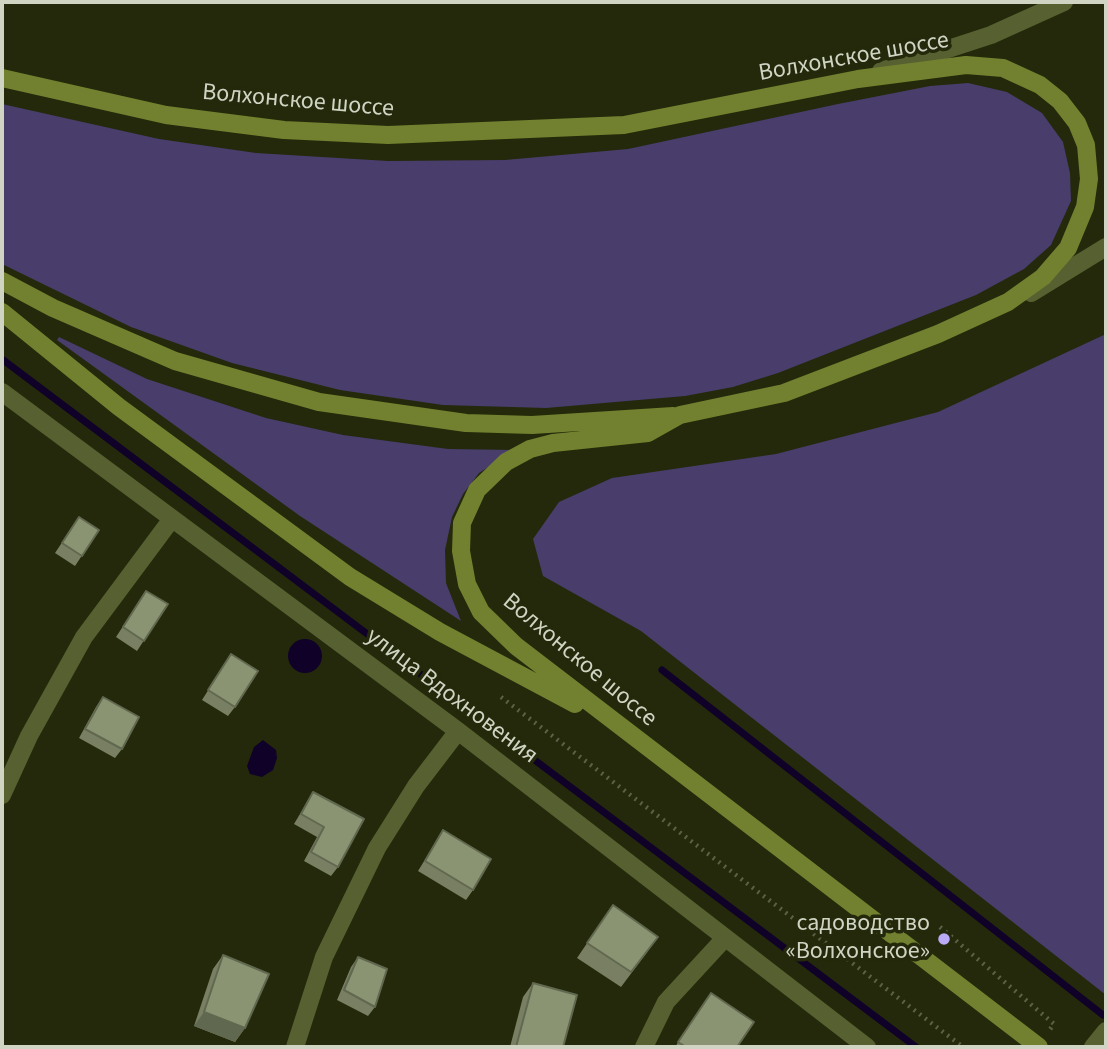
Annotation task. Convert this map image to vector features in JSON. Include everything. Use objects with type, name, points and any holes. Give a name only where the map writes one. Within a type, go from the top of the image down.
[{"type":"main road","name":"Волхонское шоссе","points":[[2,78],[166,115],[284,130],[388,135],[624,125],[858,79],[966,65],[1003,68],[1040,85],[1060,101],[1077,123],[1086,145],[1089,178],[1085,207],[1068,248],[1043,277],[1008,302],[938,334],[784,393],[680,415],[648,433],[552,443],[530,449],[506,461],[477,489],[462,523],[461,551],[467,584],[481,612],[516,646],[1038,1047]]},
{"type":"main road","points":[[2,281],[53,308],[175,361],[319,402],[453,421],[532,425],[680,415]]},
{"type":"main road","name":"Волхонское шоссе","points":[[2,312],[119,407],[350,577],[440,632],[568,700],[648,750]]},
{"type":"street","points":[[858,79],[991,35],[1064,2]]},
{"type":"street","points":[[938,334],[1031,293],[1106,247]]},
{"type":"street","name":"улица Вдохновения","points":[[2,392],[458,732],[867,1047]]},
{"type":"street","points":[[2,795],[29,736],[84,637],[171,520]]},
{"type":"street","points":[[295,1047],[324,957],[377,848],[416,786],[458,732]]},
{"type":"street","points":[[644,1047],[666,1002],[724,938]]},
{"type":"street","points":[[1093,1047],[1106,1031]]},
{"type":"path","points":[[501,697],[963,1047]]},
{"type":"path","points":[[940,927],[1054,1024],[1038,1047]]},
{"type":"shaded area","points":[[968,83],[1007,92],[1042,113],[1063,142],[1070,173],[1071,201],[1051,245],[1024,269],[976,295],[778,373],[733,387],[685,396],[546,408],[443,405],[340,390],[232,363],[131,327],[2,264],[2,104],[159,139],[256,153],[388,161],[505,160],[628,149],[930,86]]},
{"type":"shaded area","points":[[1106,334],[1106,995],[641,631],[543,576],[533,539],[559,502],[612,478],[776,454],[938,412]]},
{"type":"shaded area","points":[[59,337],[147,379],[266,418],[343,435],[448,449],[515,450],[479,473],[463,494],[452,517],[445,550],[446,583],[461,621],[300,516],[57,340]]},
{"type":"shaded area","points":[[305,639],[317,644],[322,656],[317,668],[305,673],[293,668],[288,656],[293,644]]},
{"type":"shaded area","points":[[263,740],[276,750],[277,758],[273,770],[262,777],[250,774],[247,766],[254,747]]},
{"type":"building","points":[[79,517],[99,530],[82,556],[62,543]]},
{"type":"building","points":[[146,591],[168,604],[144,641],[123,627]]},
{"type":"building","points":[[231,654],[258,671],[235,707],[208,690]]},
{"type":"building","points":[[103,697],[139,717],[122,749],[85,729]]},
{"type":"building","points":[[313,792],[364,819],[338,867],[311,852],[324,827],[301,814]]},
{"type":"building","points":[[443,830],[491,859],[473,890],[425,861]]},
{"type":"building","points":[[613,905],[658,937],[631,972],[587,943]]},
{"type":"building","points":[[223,955],[269,974],[245,1028],[204,1012]]},
{"type":"building","points":[[358,957],[387,969],[375,1007],[344,990]]},
{"type":"building","points":[[533,983],[577,995],[563,1047],[516,1047]]},
{"type":"building","points":[[711,993],[754,1022],[737,1047],[686,1047],[678,1042]]},
{"type":"waterway","points":[[2,359],[916,1047]]},
{"type":"waterway","points":[[662,670],[1103,1015]]},
{"type":"place","name":"садоводство «Волхонское»","points":[[944,939]]}]
